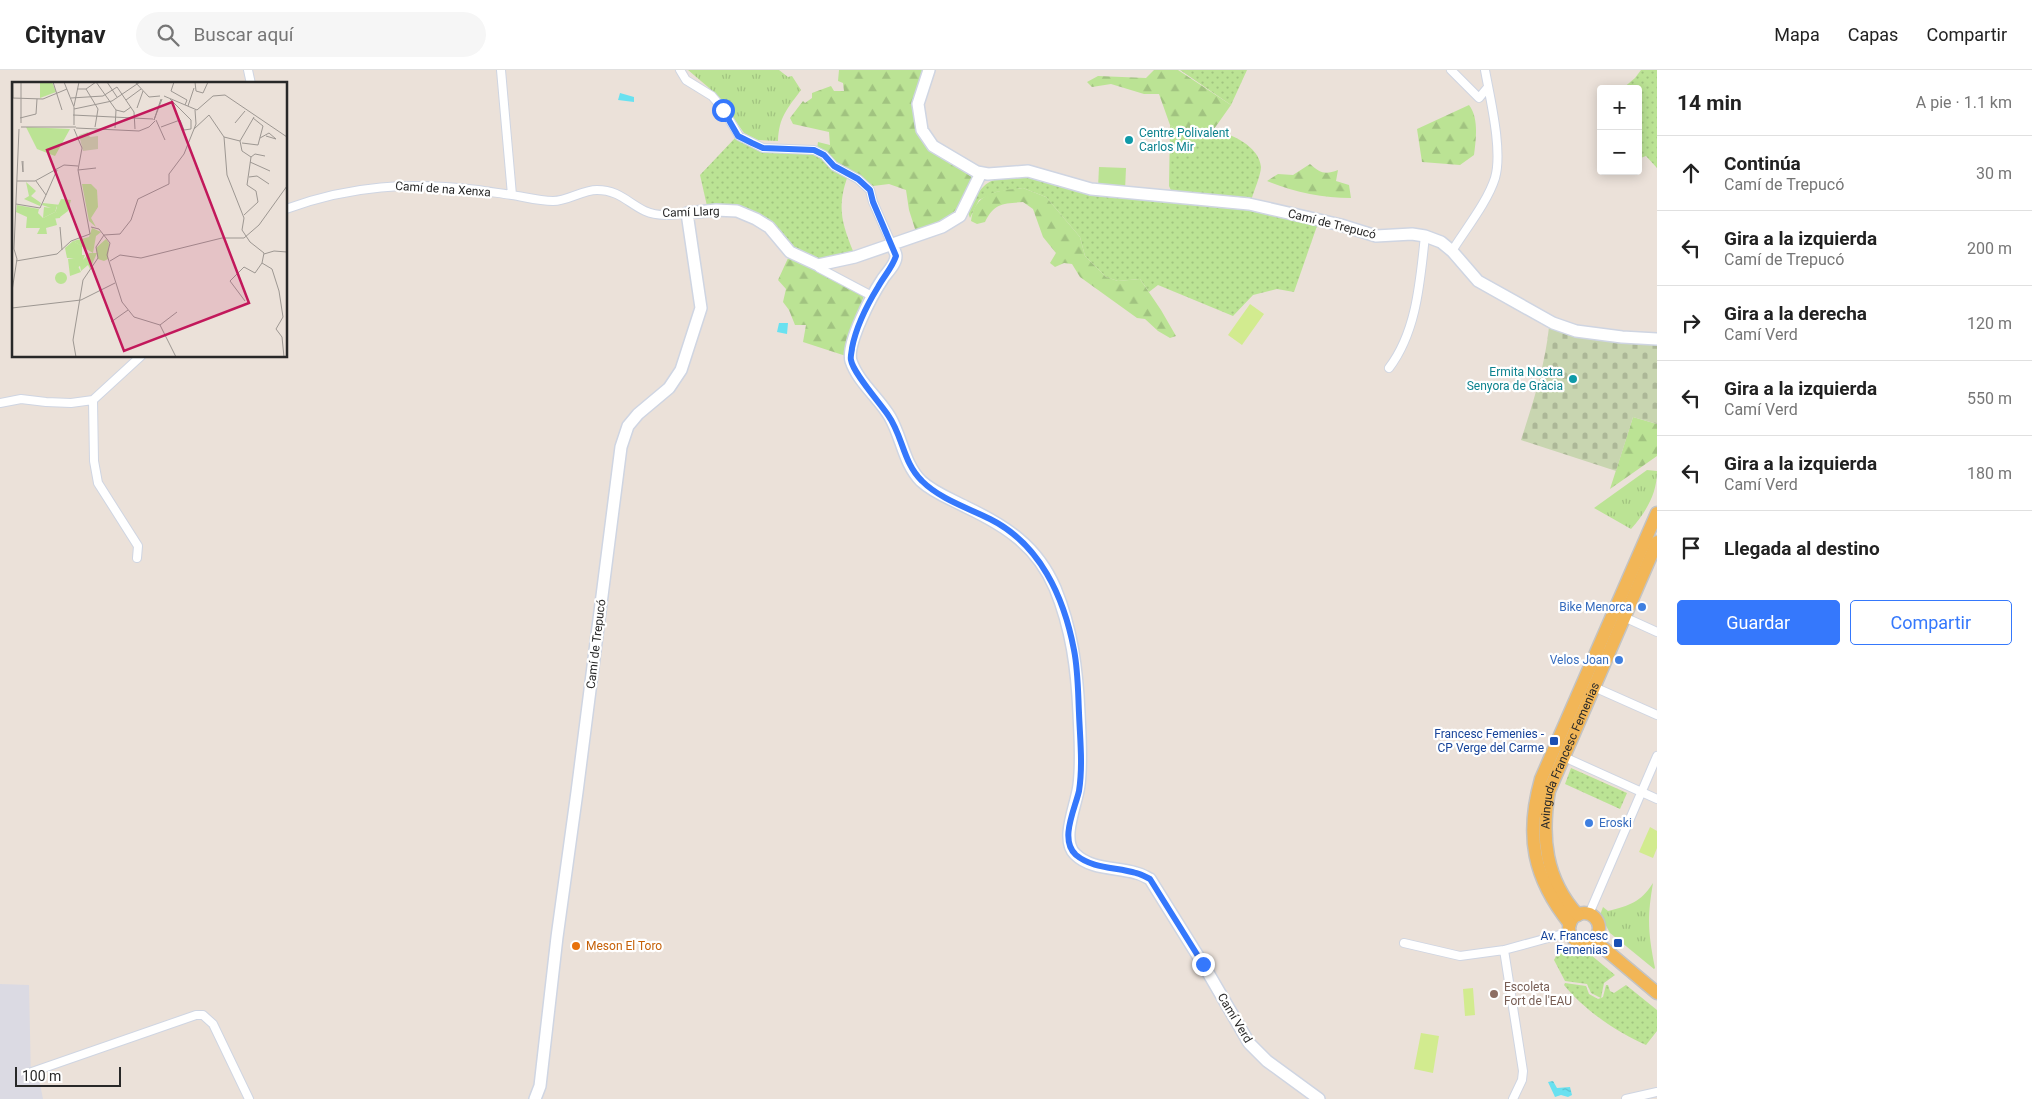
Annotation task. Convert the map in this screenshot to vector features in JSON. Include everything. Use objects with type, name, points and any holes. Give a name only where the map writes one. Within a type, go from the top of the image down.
[{"type":"main road","name":"Avinguda Francesc Femenias","points":[[1577,921],[1547,892],[1538,868],[1533,834],[1538,790],[1657,513]]},
{"type":"main road","name":"Avinguda Francesc Femenias","points":[[1577,921],[1558,888],[1549,865],[1544,824],[1549,790],[1656,546]]},
{"type":"main road","points":[[1577,921],[1598,922],[1596,937],[1589,943],[1577,942],[1577,921]]},
{"type":"main road","points":[[1596,937],[1657,983]]},
{"type":"main road","points":[[1596,937],[1657,993]]},
{"type":"street","points":[[501,70],[512,194]]},
{"type":"street","points":[[680,70],[686,80],[712,96],[723,110],[738,136],[763,148],[814,150],[824,155],[834,166],[858,179],[870,190],[873,202],[892,245]]},
{"type":"street","points":[[872,296],[819,268],[818,265],[855,257],[942,227],[960,216],[981,173],[933,146],[922,130],[918,104],[929,70]]},
{"type":"street","points":[[1451,70],[1479,98],[1488,87]]},
{"type":"street","points":[[1452,251],[1478,212],[1496,177],[1498,151],[1485,70]]},
{"type":"street","name":"Camí de Trepucó","points":[[981,173],[1028,171],[1091,189],[1249,204],[1341,225],[1376,236],[1412,234],[1426,236],[1441,242],[1452,251],[1478,281],[1554,323],[1576,331],[1657,339]]},
{"type":"street","name":"Camí de na Xenxa","points":[[288,208],[322,197],[357,189],[394,185],[455,188],[512,194]]},
{"type":"street","name":"Camí Llarg","points":[[512,194],[555,201],[575,194],[596,190],[611,192],[625,198],[646,212],[668,216],[716,210],[737,211],[769,227],[790,252],[818,265]]},
{"type":"street","name":"Camí de Trepucó","points":[[535,1099],[540,1086],[557,937],[621,447],[628,426],[638,414],[669,388],[681,370],[701,308],[686,213]]},
{"type":"street","points":[[1389,368],[1396,358],[1408,331],[1417,299],[1426,236]]},
{"type":"street","name":"Camí Verd","points":[[892,245],[896,256],[893,265],[872,296],[854,341],[851,360],[858,373],[890,417],[908,462],[921,480],[938,494],[999,523],[1018,536],[1037,557],[1054,587],[1068,626],[1074,651],[1077,680],[1081,765],[1079,790],[1070,828],[1069,844],[1076,854],[1100,867],[1137,873],[1150,879],[1203,964],[1248,1044],[1267,1061],[1319,1099]]},
{"type":"street","points":[[0,402],[21,399],[55,402],[93,400],[139,358]]},
{"type":"street","points":[[93,400],[94,461],[98,483],[138,546],[137,558]]},
{"type":"street","points":[[1624,617],[1657,632]]},
{"type":"street","points":[[1594,687],[1657,715]]},
{"type":"street","points":[[1404,943],[1460,956],[1504,950],[1577,921],[1641,793],[1657,756]]},
{"type":"street","points":[[1564,757],[1657,800]]},
{"type":"street","points":[[1504,950],[1522,1071],[1522,1080],[1512,1099]]},
{"type":"street","points":[[29,1073],[196,1015],[203,1015],[213,1024],[249,1099]]},
{"type":"street","points":[[1626,1099],[1657,1092]]},
{"type":"shaded area","points":[[0,984],[29,985],[31,1080],[39,1079],[43,1099],[0,1099]]},
{"type":"green space","points":[[688,70],[779,70],[788,77],[792,76],[801,90],[782,119],[778,141],[758,140],[744,133],[721,100]]},
{"type":"green space","points":[[839,70],[924,70],[914,99],[917,134],[924,143],[973,178],[958,207],[946,218],[916,232],[909,210],[906,190],[889,184],[873,186],[817,149],[818,142],[830,145],[829,132],[793,124],[790,118],[803,101],[805,103],[812,98],[812,93],[831,86],[834,91],[844,91],[843,83],[838,81]]},
{"type":"green space","points":[[1154,70],[1178,70],[1231,105],[1214,129],[1201,136],[1182,133],[1170,125],[1159,94],[1144,94],[1111,84],[1092,87],[1087,82],[1098,76],[1146,78]]},
{"type":"green space","points":[[1180,70],[1247,70],[1231,105]]},
{"type":"green space","points":[[1641,70],[1657,70],[1657,168],[1646,156],[1642,158],[1642,85],[1627,85]]},
{"type":"green space","points":[[1469,105],[1476,122],[1474,155],[1460,165],[1422,162],[1417,129]]},
{"type":"green space","points":[[1170,125],[1192,136],[1202,135],[1214,129],[1236,138],[1250,147],[1259,159],[1261,167],[1251,201],[1173,195],[1169,186]]},
{"type":"green space","points":[[736,137],[753,147],[770,152],[817,155],[847,178],[842,198],[842,215],[853,251],[818,260],[791,247],[780,231],[762,217],[707,206],[700,175]]},
{"type":"green space","points":[[1310,164],[1323,172],[1338,170],[1336,181],[1349,185],[1351,198],[1308,194],[1267,181],[1278,174],[1293,175]]},
{"type":"green space","points":[[1099,167],[1126,168],[1125,190],[1098,188]]},
{"type":"green space","points":[[1027,176],[1094,196],[1253,209],[1317,226],[1294,292],[1277,289],[1253,295],[1233,316],[1158,285],[1149,292],[1140,279],[1118,281],[1106,277],[1085,256],[1080,237],[1046,197],[1023,188],[996,192],[979,200],[970,218],[967,210],[985,185],[1004,178]]},
{"type":"green space","points":[[1023,188],[1046,197],[1080,237],[1085,256],[1106,277],[1118,281],[1140,279],[1176,336],[1170,338],[1158,331],[1145,319],[1137,318],[1080,277],[1072,264],[1064,263],[1055,267],[1050,263],[1056,253],[1043,237],[1033,209],[1023,202],[996,207],[985,222],[977,224],[971,221],[973,211],[983,198],[1005,190]]},
{"type":"green space","points":[[789,256],[864,295],[846,356],[803,342],[806,325],[795,325],[789,310],[783,302],[786,289],[778,280]]},
{"type":"green space","points":[[1250,304],[1264,314],[1242,345],[1228,335]]},
{"type":"green space","points":[[1549,327],[1596,336],[1595,340],[1657,342],[1657,424],[1633,417],[1616,471],[1521,440],[1542,370]]},
{"type":"green space","points":[[1633,417],[1657,424],[1657,456],[1610,489]]},
{"type":"green space","points":[[1647,470],[1657,471],[1653,495],[1646,509],[1631,529],[1594,508]]},
{"type":"green space","points":[[1571,768],[1627,793],[1620,809],[1565,784]]},
{"type":"green space","points":[[1650,827],[1657,831],[1657,848],[1653,858],[1639,852]]},
{"type":"green space","points":[[1653,883],[1649,925],[1654,969],[1610,933],[1600,915],[1603,907],[1608,911],[1639,899]]},
{"type":"green space","points":[[1573,951],[1591,955],[1615,975],[1604,983],[1601,998],[1591,993],[1587,984],[1565,981],[1554,960],[1557,954]]},
{"type":"green space","points":[[1565,983],[1586,986],[1589,994],[1598,999],[1603,997],[1606,985],[1614,993],[1626,985],[1657,1010],[1657,1031],[1646,1045],[1602,1020],[1581,1003],[1564,985]]},
{"type":"green space","points":[[1473,988],[1475,1015],[1465,1016],[1463,989]]},
{"type":"green space","points":[[1421,1033],[1439,1036],[1433,1073],[1414,1069]]},
{"type":"water","points":[[620,93],[634,97],[634,102],[618,100]]},
{"type":"water","points":[[779,323],[788,323],[787,334],[777,332]]},
{"type":"water","points":[[1553,1081],[1557,1088],[1570,1087],[1572,1095],[1568,1097],[1561,1095],[1555,1097],[1548,1082]]},
{"type":"place","name":"Centre Polivalent Carlos Mir","points":[[1129,140]]},
{"type":"place","name":"Ermita Nostra Senyora de Gràcia","points":[[1573,379]]},
{"type":"place","name":"Bike Menorca","points":[[1642,607]]},
{"type":"place","name":"Velos Joan","points":[[1619,660]]},
{"type":"place","name":"Francesc Femenies - CP Verge del Carme","points":[[1554,741]]},
{"type":"place","name":"Eroski","points":[[1589,823]]},
{"type":"place","name":"Av. Francesc Femenias","points":[[1618,943]]},
{"type":"place","name":"Meson El Toro","points":[[576,946]]},
{"type":"place","name":"Escoleta Fort de l'EAU","points":[[1494,994]]},
{"type":"route","points":[[723,110],[738,136],[763,148],[814,150],[824,155],[834,166],[858,179],[870,190],[873,202],[896,256],[893,265],[872,296],[862,318],[854,341],[851,360],[858,373],[890,417],[908,462],[921,480],[938,494],[999,523],[1018,536],[1037,557],[1054,587],[1068,626],[1074,651],[1081,765],[1079,790],[1070,828],[1069,844],[1076,854],[1100,867],[1137,873],[1150,879],[1203,964]]}]
